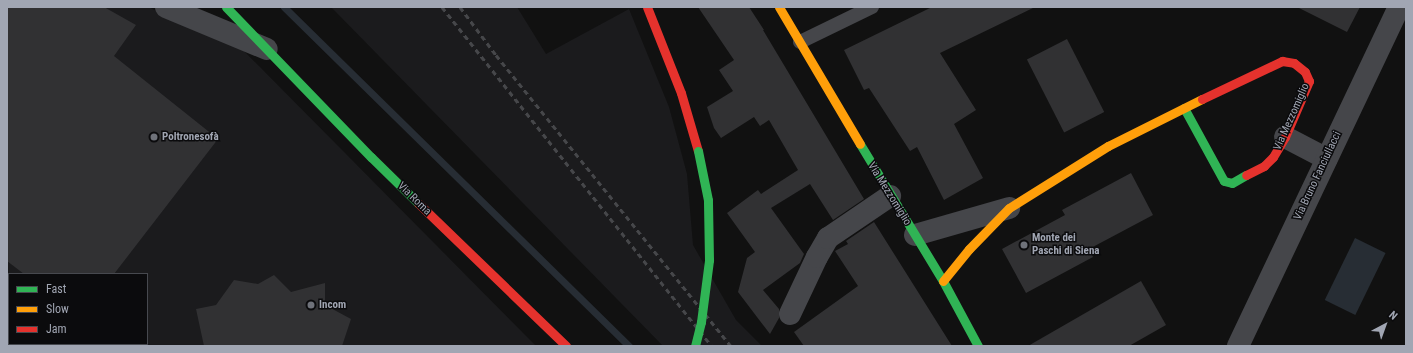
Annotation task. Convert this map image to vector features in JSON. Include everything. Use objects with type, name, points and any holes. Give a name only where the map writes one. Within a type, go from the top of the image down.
[{"type":"main road","name":"Via Roma","points":[[226,7],[371,157],[566,346]]},
{"type":"main road","points":[[647,7],[681,93],[698,151],[708,200],[709,260],[701,322],[695,346]]},
{"type":"main road","name":"Via Mezzomiglio","points":[[779,7],[890,196],[943,281],[978,346]]},
{"type":"main road","name":"Via Mezzomiglio","points":[[943,281],[969,249],[1009,208],[1108,146],[1184,108],[1282,61],[1294,63],[1305,72],[1309,80],[1285,137],[1273,157],[1264,166],[1232,183],[1224,181],[1219,174],[1184,108]]},
{"type":"street","name":"Via Roma","points":[[166,7],[267,48]]},
{"type":"street","name":"Via Bruno Fanciullacci","points":[[1238,346],[1399,7]]},
{"type":"street","points":[[1285,137],[1326,159]]},
{"type":"street","points":[[790,314],[817,257],[828,238],[890,196]]},
{"type":"street","points":[[915,235],[1009,208]]},
{"type":"lane","points":[[800,42],[872,7]]},
{"type":"shaded area","points":[[7,7],[148,7],[243,50],[536,346],[7,346]]},
{"type":"shaded area","points":[[331,7],[517,7],[546,54],[629,9],[669,107],[687,174],[693,245],[736,320],[762,346],[663,346]]},
{"type":"shaded area","points":[[1355,238],[1386,253],[1355,315],[1325,300]]},
{"type":"building","points":[[7,7],[104,7],[136,25],[114,56],[218,139],[115,273],[23,273],[7,261]]},
{"type":"building","points":[[698,7],[749,7],[864,199],[833,220],[810,184],[771,208],[804,254],[800,263],[763,290],[779,309],[779,318],[770,334],[738,292],[747,258],[755,252],[727,213],[758,190],[761,194],[798,170],[769,120],[760,126],[754,117],[721,138],[714,128],[707,107],[733,91],[719,70],[734,60]]},
{"type":"building","points":[[932,7],[1035,7],[940,53],[976,110],[954,124],[983,178],[944,200],[917,147],[910,151],[869,88],[864,90],[844,50]]},
{"type":"building","points":[[1297,7],[1360,7],[1347,32]]},
{"type":"building","points":[[1067,39],[1104,112],[1064,132],[1027,59]]},
{"type":"building","points":[[1131,173],[1153,215],[1089,249],[1093,257],[1026,293],[1002,249],[1065,215],[1062,210]]},
{"type":"building","points":[[874,222],[952,346],[804,346],[794,332],[858,286],[835,251],[848,244],[846,241]]},
{"type":"building","points":[[274,275],[291,292],[325,283],[325,305],[351,319],[342,346],[204,346],[196,309],[216,305],[234,280],[258,284]]},
{"type":"building","points":[[1141,281],[1166,325],[1129,346],[1028,346]]},
{"type":"waterway","points":[[284,7],[629,346]]},
{"type":"railway","points":[[442,7],[712,346]]},
{"type":"railway","points":[[460,7],[496,55],[731,346]]},
{"type":"traffic: fast","points":[[226,7],[371,157],[418,203]]},
{"type":"traffic: fast","points":[[1184,108],[1224,181],[1232,183],[1246,175]]},
{"type":"traffic: fast","points":[[860,144],[943,281],[978,346]]},
{"type":"traffic: fast","points":[[695,346],[701,322],[709,260],[708,200],[698,151]]},
{"type":"traffic: slow","points":[[779,7],[860,144]]},
{"type":"traffic: slow","points":[[943,281],[969,249],[1009,208],[1108,146],[1202,99]]},
{"type":"traffic: jam","points":[[647,7],[681,93],[698,151]]},
{"type":"traffic: jam","points":[[1202,99],[1282,61],[1294,63],[1305,72],[1309,81],[1285,137],[1273,157],[1264,166],[1246,175]]},
{"type":"traffic: jam","points":[[418,203],[566,346]]},
{"type":"place","name":"Poltronesofà","points":[[154,137]]},
{"type":"place","name":"Monte dei Paschi di Siena","points":[[1024,245]]},
{"type":"place","name":"Incom","points":[[311,305]]}]
